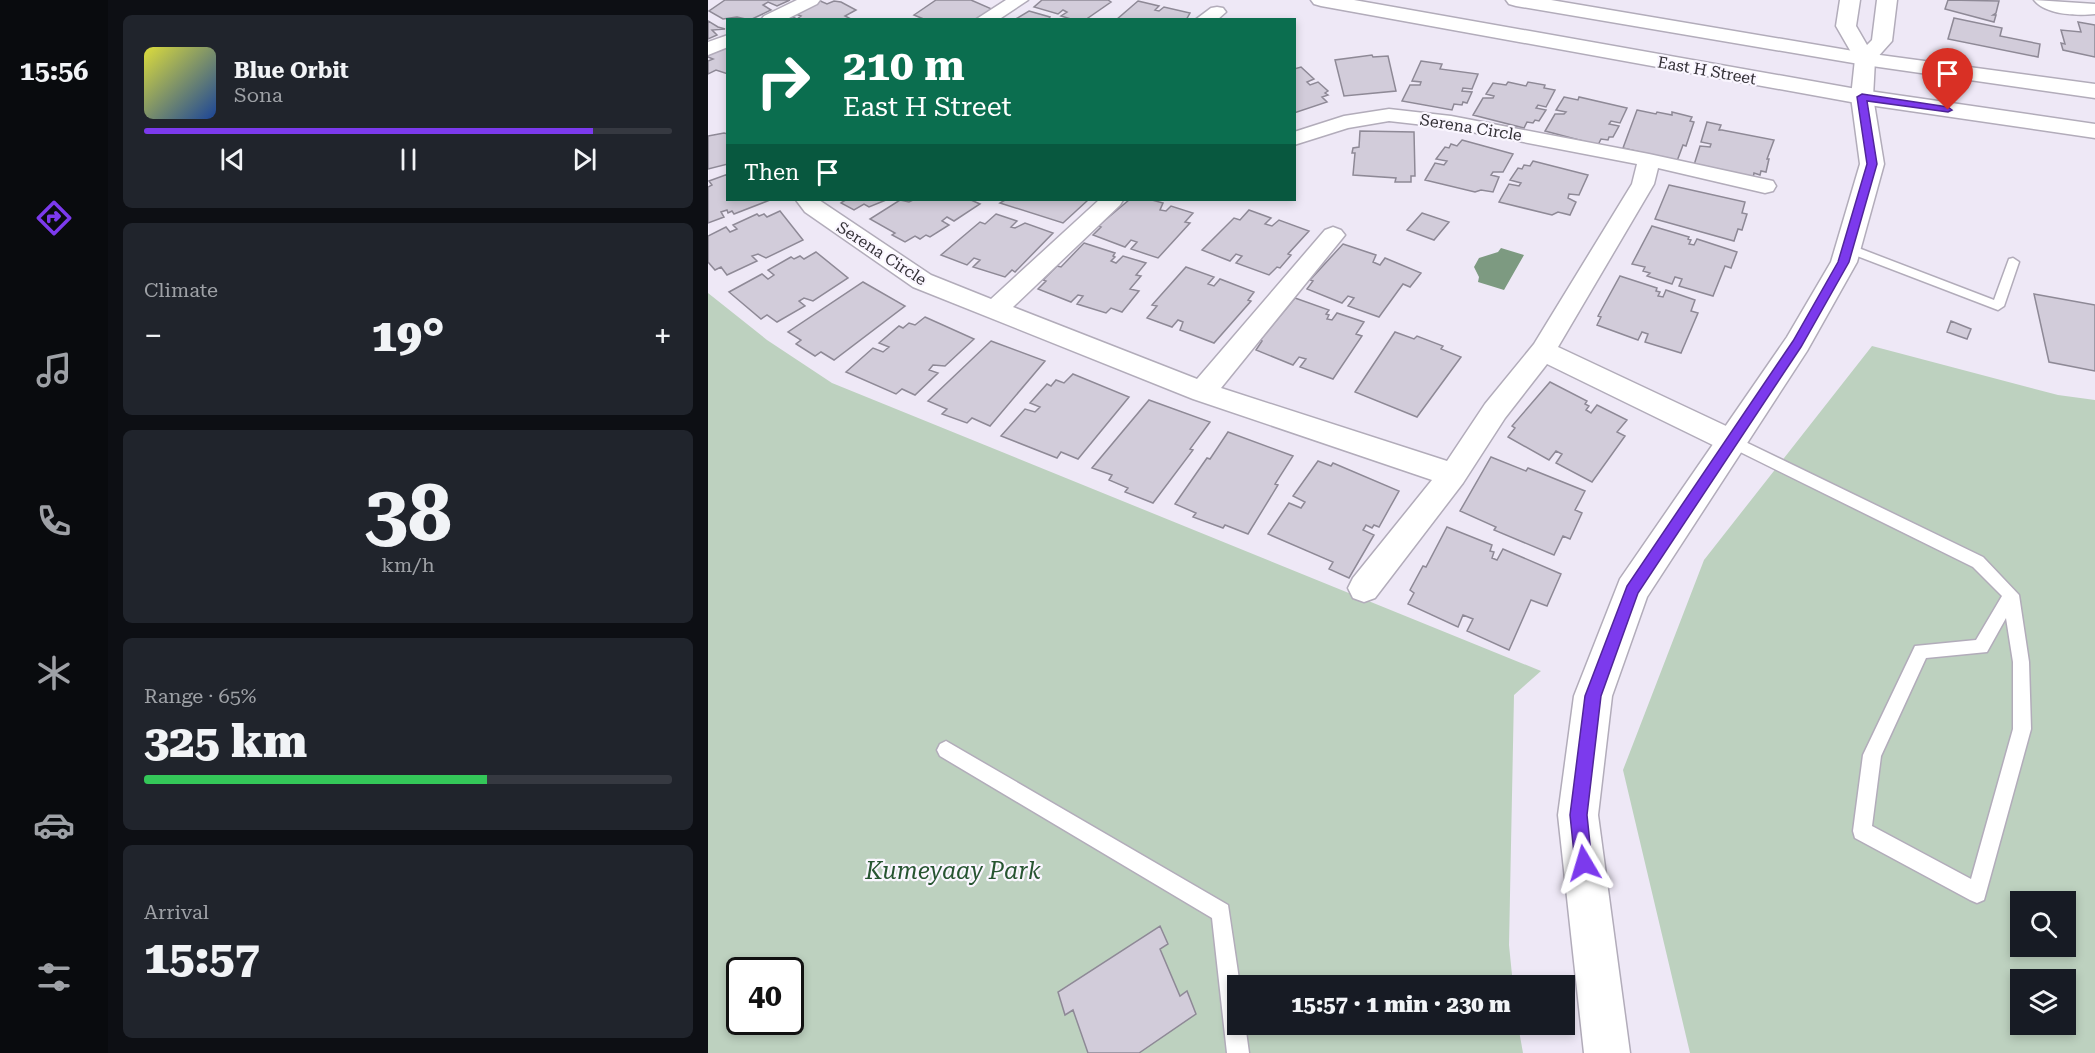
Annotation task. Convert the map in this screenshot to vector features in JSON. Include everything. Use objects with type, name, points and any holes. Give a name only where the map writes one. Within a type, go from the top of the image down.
[{"type":"main road","name":"East H Street","points":[[1321,0],[1862,97],[2095,131]]},
{"type":"main road","name":"East H Street","points":[[1516,0],[1865,59],[2095,91]]},
{"type":"main road","points":[[1607,1053],[1578,815],[1593,696],[1632,590],[1797,344],[1844,262],[1872,164],[1862,97],[1865,59],[1846,26],[1850,0]]},
{"type":"main road","points":[[1865,59],[1882,41],[1887,0]]},
{"type":"street","points":[[774,18],[811,0]]},
{"type":"street","points":[[988,18],[1019,0]]},
{"type":"street","points":[[2043,0],[2055,6],[2072,9],[2095,9]]},
{"type":"street","points":[[708,49],[726,41]]},
{"type":"street","name":"Serena Circle","points":[[1296,138],[1344,122],[1389,115],[1451,122],[1649,160],[1765,186]]},
{"type":"street","points":[[1364,588],[1453,475],[1495,411],[1543,351],[1643,184],[1649,160]]},
{"type":"street","name":"Serena Circle","points":[[808,201],[813,207],[922,281],[1202,392],[1453,475]]},
{"type":"street","points":[[996,309],[1111,201]]},
{"type":"street","points":[[1202,392],[1333,235]]},
{"type":"street","points":[[1543,351],[1731,441]]},
{"type":"lane","points":[[1848,248],[1998,306],[2013,262]]},
{"type":"lane","points":[[1731,441],[1978,562],[2011,594],[2021,662],[2022,729],[1977,893],[1862,831],[1872,755],[1921,651],[1981,647],[2011,594]]},
{"type":"lane","points":[[946,750],[1221,912],[1238,1053]]},
{"type":"green space","name":"Kumeyaay Park","points":[[708,293],[767,340],[832,383],[1541,671],[1514,695],[1509,945],[1512,975],[1227,975],[1227,1035],[1520,1035],[1523,1053],[708,1053]]},
{"type":"green space","points":[[1872,346],[2058,395],[2095,400],[2095,1053],[1690,1053],[1623,770],[1704,560]]},
{"type":"shaded area","points":[[1501,248],[1524,255],[1504,290],[1478,282],[1479,277],[1474,267],[1479,258],[1498,252]]},
{"type":"building","points":[[725,0],[790,0],[777,6],[768,2],[763,5],[771,10],[754,18],[723,19],[709,11]]},
{"type":"building","points":[[818,0],[827,4],[834,1],[841,2],[856,10],[845,16],[849,18],[798,18],[801,16],[793,13]]},
{"type":"building","points":[[936,0],[971,0],[994,10],[981,18],[921,18],[914,15]]},
{"type":"building","points":[[1042,0],[1108,0],[1111,2],[1088,18],[1068,18],[1061,16],[1067,12],[1063,10],[1058,14],[1034,7]]},
{"type":"building","points":[[1948,0],[1999,1],[1996,13],[1993,15],[1996,15],[1994,22],[1945,9]]},
{"type":"building","points":[[1138,1],[1159,6],[1155,10],[1159,11],[1164,7],[1190,13],[1187,18],[1118,18]]},
{"type":"building","points":[[1029,11],[1050,17],[1049,18],[1017,18]]},
{"type":"building","points":[[1954,18],[2002,28],[2000,36],[2040,44],[2038,57],[1948,39]]},
{"type":"building","points":[[708,21],[725,29],[712,30],[717,35],[708,39]]},
{"type":"building","points":[[2078,22],[2095,25],[2095,57],[2063,50],[2061,43],[2065,44],[2061,30],[2081,32]]},
{"type":"building","points":[[726,44],[726,73],[716,70],[708,74],[708,61],[713,59],[708,57],[708,52]]},
{"type":"building","points":[[1372,55],[1373,57],[1388,56],[1396,91],[1344,96],[1335,60]]},
{"type":"building","points":[[1421,61],[1442,64],[1440,69],[1478,74],[1472,89],[1463,88],[1462,91],[1472,92],[1467,103],[1454,104],[1452,110],[1402,101],[1410,85],[1420,85],[1421,82],[1412,81]]},
{"type":"building","points":[[1301,67],[1314,79],[1307,82],[1310,85],[1318,82],[1328,91],[1325,93],[1328,95],[1322,97],[1327,102],[1296,112],[1296,68]]},
{"type":"building","points":[[1508,82],[1526,86],[1528,82],[1545,85],[1544,88],[1555,90],[1546,107],[1538,105],[1536,108],[1546,110],[1539,121],[1527,122],[1524,128],[1473,115],[1483,98],[1493,98],[1494,96],[1486,94],[1493,83],[1506,85]]},
{"type":"building","points":[[1564,97],[1578,100],[1579,97],[1627,108],[1620,123],[1611,121],[1609,124],[1619,126],[1613,137],[1609,137],[1608,140],[1601,139],[1598,145],[1545,131],[1555,114],[1566,112],[1556,110]]},
{"type":"building","points":[[1637,110],[1672,115],[1672,112],[1692,117],[1690,121],[1694,122],[1686,146],[1683,145],[1677,161],[1623,148]]},
{"type":"building","points":[[1707,122],[1721,125],[1719,130],[1774,140],[1767,159],[1769,159],[1766,172],[1761,171],[1760,175],[1754,173],[1753,178],[1694,165],[1700,146],[1710,147],[1711,144],[1701,142]]},
{"type":"building","points":[[1360,131],[1414,132],[1415,176],[1411,176],[1411,182],[1395,182],[1396,178],[1353,175],[1355,153],[1352,153],[1353,148],[1359,147]]},
{"type":"building","points":[[726,134],[726,164],[708,169],[708,136]]},
{"type":"building","points":[[1462,140],[1513,154],[1503,172],[1493,172],[1491,175],[1499,177],[1493,192],[1481,190],[1475,192],[1425,180],[1435,163],[1444,165],[1447,161],[1436,159],[1445,147],[1449,148],[1451,144],[1457,146]]},
{"type":"building","points":[[1533,161],[1588,175],[1579,195],[1569,194],[1568,198],[1576,202],[1570,215],[1558,212],[1552,215],[1499,202],[1509,184],[1519,186],[1521,183],[1510,180],[1518,168],[1522,169],[1524,165],[1530,166]]},
{"type":"building","points":[[726,175],[726,201],[767,201],[734,214],[732,211],[728,213],[727,210],[721,212],[724,217],[708,223],[708,187],[712,185],[709,181]]},
{"type":"building","points":[[1669,185],[1745,202],[1742,213],[1747,214],[1742,230],[1738,229],[1734,241],[1655,219]]},
{"type":"building","points":[[844,201],[884,201],[869,207],[864,204],[854,210],[841,203]]},
{"type":"building","points":[[898,201],[973,201],[980,204],[954,221],[947,217],[942,221],[949,225],[930,237],[926,235],[920,239],[915,236],[905,242],[892,235],[895,233],[870,219]]},
{"type":"building","points":[[1003,201],[1087,201],[1063,223],[1000,203]]},
{"type":"building","points":[[1128,201],[1156,201],[1163,203],[1160,210],[1166,211],[1171,206],[1193,213],[1185,222],[1190,223],[1158,258],[1131,249],[1137,242],[1131,240],[1125,247],[1093,235],[1101,227],[1098,226]]},
{"type":"building","points":[[1249,210],[1271,218],[1265,224],[1272,226],[1279,220],[1309,231],[1288,254],[1291,255],[1280,268],[1277,267],[1269,275],[1236,263],[1242,256],[1236,254],[1230,261],[1202,250],[1234,218],[1240,220]]},
{"type":"building","points":[[780,211],[803,240],[766,258],[758,254],[752,256],[757,261],[727,275],[721,267],[715,270],[708,262],[708,236],[726,227],[730,232],[737,229],[733,225],[757,214],[759,216],[764,214],[767,217]]},
{"type":"building","points":[[1422,213],[1449,222],[1434,240],[1407,230]]},
{"type":"building","points":[[996,214],[1017,221],[1011,227],[1015,228],[1025,223],[1053,233],[1015,272],[1012,270],[1005,277],[973,267],[980,260],[974,258],[967,265],[941,255],[980,222],[985,224]]},
{"type":"building","points":[[1652,226],[1689,237],[1688,239],[1691,240],[1689,244],[1694,245],[1697,239],[1737,252],[1731,268],[1725,266],[1713,296],[1679,286],[1682,279],[1675,277],[1672,284],[1647,276],[1650,273],[1643,271],[1645,267],[1632,264]]},
{"type":"building","points":[[1084,243],[1115,253],[1111,261],[1116,263],[1123,256],[1146,263],[1136,275],[1141,276],[1130,289],[1139,291],[1122,312],[1111,308],[1106,313],[1077,304],[1083,296],[1078,295],[1071,302],[1038,289],[1046,281],[1043,280],[1057,266],[1061,267]]},
{"type":"building","points":[[1343,244],[1376,255],[1373,262],[1380,265],[1385,258],[1421,273],[1410,287],[1403,284],[1379,317],[1348,306],[1354,298],[1348,296],[1342,303],[1307,289],[1313,281],[1310,280]]},
{"type":"building","points":[[816,252],[848,278],[813,301],[804,298],[799,301],[805,306],[777,322],[767,315],[761,319],[729,292],[762,274],[768,279],[774,275],[768,270],[791,257],[794,259],[800,256],[804,259]]},
{"type":"building","points":[[1186,267],[1214,277],[1208,284],[1214,286],[1220,279],[1254,292],[1248,300],[1251,301],[1214,343],[1180,330],[1183,322],[1178,320],[1172,327],[1147,318],[1157,306],[1152,305]]},
{"type":"building","points":[[1620,276],[1657,288],[1656,291],[1660,292],[1658,296],[1663,297],[1666,290],[1695,300],[1691,311],[1698,313],[1681,353],[1645,342],[1648,334],[1642,332],[1638,340],[1597,325],[1601,317],[1598,316]]},
{"type":"building","points":[[863,282],[905,306],[834,360],[821,352],[815,356],[796,344],[801,340],[788,332]]},
{"type":"building","points":[[2034,294],[2095,305],[2095,371],[2049,362]]},
{"type":"building","points":[[1295,298],[1329,310],[1326,314],[1329,315],[1327,319],[1332,320],[1337,313],[1364,322],[1356,334],[1362,336],[1333,379],[1300,367],[1306,359],[1299,357],[1293,365],[1256,350],[1262,341],[1260,340]]},
{"type":"building","points":[[925,317],[974,339],[945,366],[933,365],[929,370],[938,373],[915,395],[902,389],[896,394],[846,372],[873,348],[883,352],[889,347],[879,343],[899,326],[903,328],[909,323],[915,325]]},
{"type":"building","points":[[1951,321],[1971,329],[1967,339],[1947,332]]},
{"type":"building","points":[[1395,332],[1414,339],[1417,336],[1443,346],[1441,349],[1461,357],[1417,417],[1355,392]]},
{"type":"building","points":[[991,341],[1045,361],[990,426],[972,418],[967,423],[942,414],[947,409],[928,401]]},
{"type":"building","points":[[1073,374],[1129,397],[1078,459],[1061,452],[1057,458],[1001,436],[1025,409],[1035,412],[1040,407],[1030,403],[1047,384],[1051,386],[1056,380],[1064,383]]},
{"type":"building","points":[[1550,382],[1587,401],[1585,404],[1589,406],[1586,410],[1591,413],[1597,405],[1627,420],[1617,432],[1625,436],[1592,482],[1556,463],[1562,454],[1556,451],[1549,460],[1508,437],[1515,428],[1512,426]]},
{"type":"building","points":[[1149,400],[1210,422],[1190,449],[1193,450],[1153,503],[1125,492],[1128,488],[1109,480],[1112,475],[1092,468]]},
{"type":"building","points":[[1228,432],[1293,456],[1248,534],[1225,525],[1223,528],[1193,517],[1196,513],[1175,504]]},
{"type":"building","points":[[1491,457],[1526,471],[1528,468],[1585,491],[1575,510],[1582,513],[1570,539],[1563,536],[1554,555],[1494,530],[1496,527],[1460,511]]},
{"type":"building","points":[[1318,461],[1331,466],[1333,463],[1399,491],[1379,527],[1374,525],[1372,528],[1366,525],[1363,530],[1374,535],[1349,578],[1329,569],[1333,562],[1268,534],[1289,503],[1301,508],[1305,502],[1293,496]]},
{"type":"building","points":[[1447,527],[1492,545],[1490,551],[1494,552],[1492,558],[1497,560],[1503,549],[1561,574],[1547,606],[1531,600],[1509,650],[1467,631],[1473,619],[1463,615],[1458,627],[1408,604],[1414,593],[1410,590],[1423,566],[1426,567]]},
{"type":"building","points":[[1160,926],[1168,944],[1160,949],[1180,996],[1187,991],[1196,1014],[1139,1053],[1088,1053],[1073,1010],[1065,1015],[1058,992]]},
{"type":"route","points":[[1584,863],[1578,815],[1593,696],[1632,590],[1797,344],[1844,262],[1872,164],[1862,97],[1948,110]]}]
